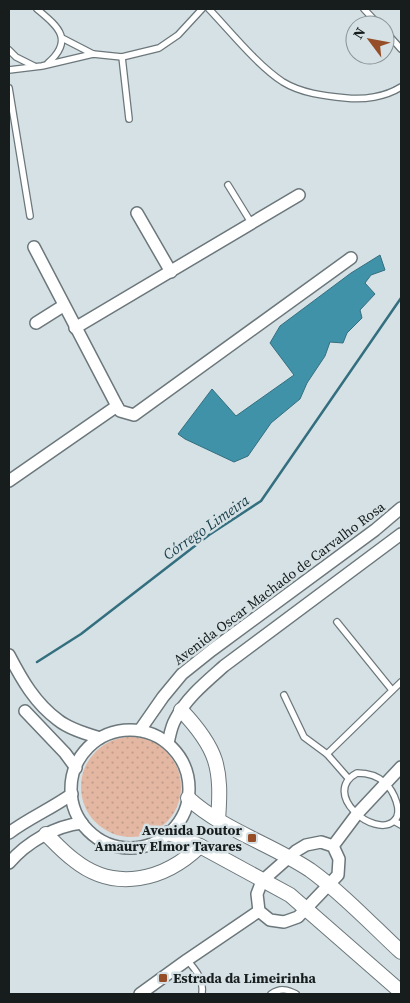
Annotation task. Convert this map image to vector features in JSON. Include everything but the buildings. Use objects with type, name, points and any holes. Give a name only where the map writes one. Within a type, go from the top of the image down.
[{"type":"street","points":[[75,328],[300,195]]},
{"type":"street","points":[[137,213],[171,272]]},
{"type":"street","points":[[34,247],[63,306],[117,406],[120,411],[134,415],[351,258]]},
{"type":"street","points":[[36,323],[63,306]]},
{"type":"street","points":[[9,481],[117,406]]},
{"type":"street","name":"Avenida Oscar Machado de Carvalho Rosa","points":[[140,730],[182,674],[262,612],[375,530],[401,508]]},
{"type":"street","points":[[168,743],[174,721],[198,689],[224,666],[401,534]]},
{"type":"street","points":[[262,612],[274,629]]},
{"type":"street","points":[[9,656],[38,702],[59,721],[100,738]]},
{"type":"street","points":[[181,710],[195,724],[210,745],[218,771],[218,820]]},
{"type":"street","points":[[25,711],[65,753],[76,768]]},
{"type":"street","points":[[125,730],[140,730],[155,735],[168,743],[178,754],[185,768],[189,783],[188,798],[184,813],[168,833],[150,844],[136,847],[120,847],[92,834],[82,823],[75,809],[72,779],[85,751],[100,738],[110,733],[125,730]]},
{"type":"street","points":[[333,846],[357,814],[401,767]]},
{"type":"street","points":[[9,833],[72,794]]},
{"type":"street","points":[[188,798],[200,809],[218,820],[288,857],[310,871],[401,952]]},
{"type":"street","points":[[9,863],[15,856],[46,834],[68,824],[82,823]]},
{"type":"street","points":[[168,833],[200,846],[290,895],[401,992]]},
{"type":"street","points":[[46,834],[75,861],[100,875],[132,880],[160,874],[188,857],[200,846]]},
{"type":"street","points":[[320,842],[333,846],[338,860],[338,875],[298,917],[284,922],[270,920],[259,911],[257,894],[262,881],[288,857],[306,845],[320,842]]},
{"type":"street","points":[[141,994],[259,911]]},
{"type":"lane","points":[[37,9],[58,27],[62,38],[60,48],[54,58],[46,64]]},
{"type":"lane","points":[[9,70],[93,54],[122,57],[159,48],[178,35],[202,9]]},
{"type":"lane","points":[[209,9],[260,63],[283,82],[319,96],[362,100],[395,91],[401,87]]},
{"type":"lane","points":[[62,38],[93,54]]},
{"type":"lane","points":[[9,50],[16,57],[35,66]]},
{"type":"lane","points":[[122,57],[129,119]]},
{"type":"lane","points":[[9,88],[30,216]]},
{"type":"lane","points":[[228,185],[252,224]]},
{"type":"lane","points":[[337,622],[392,690]]},
{"type":"lane","points":[[327,754],[401,682]]},
{"type":"lane","points":[[284,695],[304,737],[327,754],[348,778]]},
{"type":"lane","points":[[357,773],[368,773],[385,782],[398,804],[398,816],[394,821],[386,825],[374,825],[357,814],[346,800],[344,788],[348,778],[357,773]]},
{"type":"lane","points":[[394,821],[401,825]]},
{"type":"lane","points":[[187,960],[199,974],[202,994]]},
{"type":"lane","points":[[271,994],[277,990],[288,990],[296,994]]},
{"type":"shaded area","points":[[131,737],[150,741],[166,752],[177,768],[181,787],[177,806],[166,822],[150,833],[131,837],[112,833],[96,822],[85,806],[81,787],[85,768],[96,752],[112,741]]},
{"type":"water","points":[[380,255],[385,270],[371,275],[365,283],[375,294],[360,310],[362,318],[347,333],[343,343],[330,342],[325,356],[307,383],[300,399],[271,423],[248,456],[234,462],[178,434],[212,389],[236,416],[294,375],[270,343],[280,326],[351,273]]},
{"type":"waterway","name":"Córrego Limeira","points":[[37,662],[81,634],[209,535],[261,501],[401,298]]},
{"type":"place","name":"Avenida Doutor Amaury Elmor Tavares","points":[[252,838]]},
{"type":"place","name":"Estrada da Limeirinha","points":[[163,978]]}]
